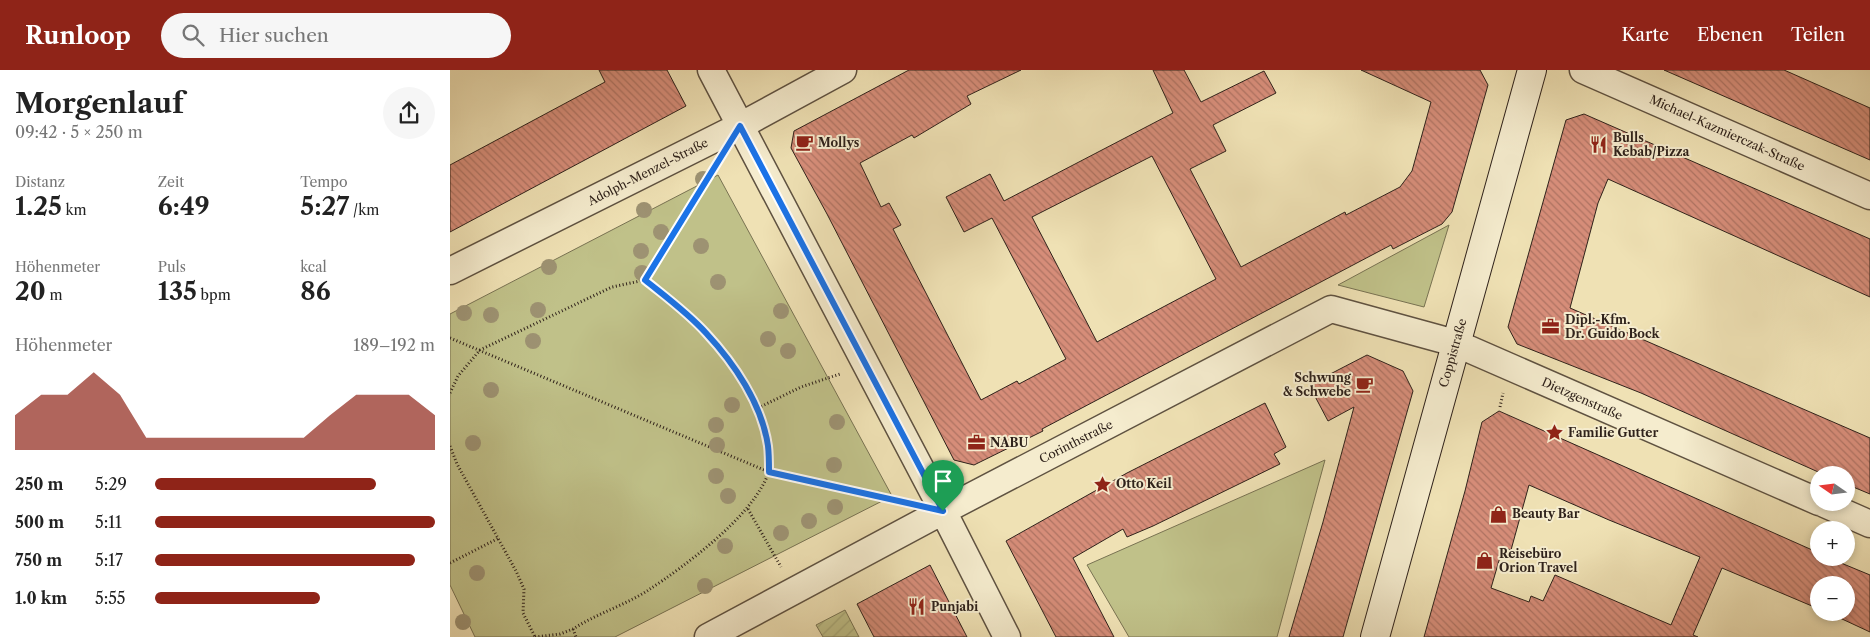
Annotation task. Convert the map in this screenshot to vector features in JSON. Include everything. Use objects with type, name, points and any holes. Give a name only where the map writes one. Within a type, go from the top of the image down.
[{"type":"main road","name":"Coppistraße","points":[[1374,637],[1532,70]]},
{"type":"street","points":[[711,70],[943,511],[1007,637]]},
{"type":"street","name":"Adolph-Menzel-Straße","points":[[450,271],[740,126],[843,70]]},
{"type":"street","name":"Michael-Kazmierczak-Straße","points":[[1583,70],[1870,196]]},
{"type":"street","name":"Corinthstraße","points":[[708,637],[943,511],[1331,309],[1455,344]]},
{"type":"street","name":"Dietzgenstraße","points":[[1455,344],[1810,498]]},
{"type":"street","name":"Dietzgenstraße","points":[[1840,511],[1870,524]]},
{"type":"path","points":[[450,393],[458,376],[480,350],[612,287],[645,280],[717,164]]},
{"type":"path","points":[[450,446],[457,464],[499,538],[524,589],[523,613],[535,637],[560,634],[573,629],[646,591],[707,546],[748,509],[769,472],[768,446],[758,408],[734,367],[707,333],[645,280]]},
{"type":"path","points":[[450,338],[769,472],[943,511]]},
{"type":"path","points":[[758,408],[801,386],[867,366]]},
{"type":"path","points":[[748,509],[794,590]]},
{"type":"path","points":[[450,563],[499,538]]},
{"type":"path","points":[[573,629],[576,637]]},
{"type":"green space","points":[[718,175],[892,496],[615,637],[475,637],[450,585],[450,314]]},
{"type":"green space","points":[[1449,225],[1424,307],[1338,285]]},
{"type":"green space","points":[[1325,460],[1277,637],[1129,637],[1087,565]]},
{"type":"green space","points":[[845,610],[859,637],[823,637],[816,625]]},
{"type":"building","points":[[599,70],[667,70],[686,106],[450,232],[450,165],[605,82]]},
{"type":"building","points":[[909,70],[1021,70],[967,96],[971,104],[914,138],[912,135],[860,163],[881,207],[889,203],[901,225],[893,229],[981,400],[1017,381],[1019,384],[1066,359],[992,218],[964,232],[946,197],[990,174],[1004,201],[1173,113],[1153,70],[1184,70],[1201,102],[1264,71],[1276,93],[1213,125],[1226,151],[1190,169],[1241,267],[1345,212],[1346,215],[1400,187],[1412,171],[1431,102],[1361,70],[1480,70],[1488,85],[1452,212],[1442,224],[1393,249],[1391,245],[1042,429],[1043,431],[974,465],[954,460],[791,148],[794,131]],"holes":[[[1152,156],[1216,279],[1097,342],[1032,217]]]},
{"type":"building","points":[[1664,70],[1784,70],[1870,108],[1870,160]]},
{"type":"building","points":[[1584,114],[1870,239],[1870,297],[1608,179],[1598,203],[1570,308],[1870,438],[1870,494],[1855,488],[1855,466],[1810,466],[1810,468],[1641,393],[1517,344],[1508,327],[1566,120]]},
{"type":"building","points":[[1367,355],[1403,371],[1413,391],[1343,637],[1289,637],[1354,407],[1328,421],[1309,385]]},
{"type":"building","points":[[1265,403],[1286,447],[1274,454],[1280,464],[1127,537],[1123,529],[1073,558],[1114,637],[1056,637],[1006,541],[1127,473]]},
{"type":"building","points":[[1499,411],[1810,549],[1810,566],[1848,566],[1870,575],[1870,632],[1846,621],[1855,621],[1855,576],[1810,576],[1810,605],[1722,568],[1693,635],[1698,637],[1424,637],[1465,491],[1482,422]],"holes":[[[1529,485],[1700,557],[1671,625],[1555,575],[1543,601],[1531,596],[1529,602],[1491,588],[1503,547],[1511,550]]]},
{"type":"building","points":[[930,565],[967,637],[874,637],[857,604]]},
{"type":"place","name":"Mollys","points":[[804,143]]},
{"type":"place","name":"Bulls Kebab/Pizza","points":[[1599,145]]},
{"type":"place","name":"Dipl.-Kfm. Dr. Guido Bock","points":[[1551,327]]},
{"type":"place","name":"Schwung & Schwebe","points":[[1365,385]]},
{"type":"place","name":"Familie Gutter","points":[[1554,433]]},
{"type":"place","name":"NABU","points":[[976,443]]},
{"type":"place","name":"Otto Keil","points":[[1102,484]]},
{"type":"place","name":"Beauty Bar","points":[[1498,514]]},
{"type":"place","name":"Reisebüro Orion Travel","points":[[1485,561]]},
{"type":"place","name":"Punjabi","points":[[917,607]]},
{"type":"route","points":[[740,126],[867,366],[943,511],[769,472],[768,446],[758,408],[734,367],[707,333],[645,280],[740,126]]}]
